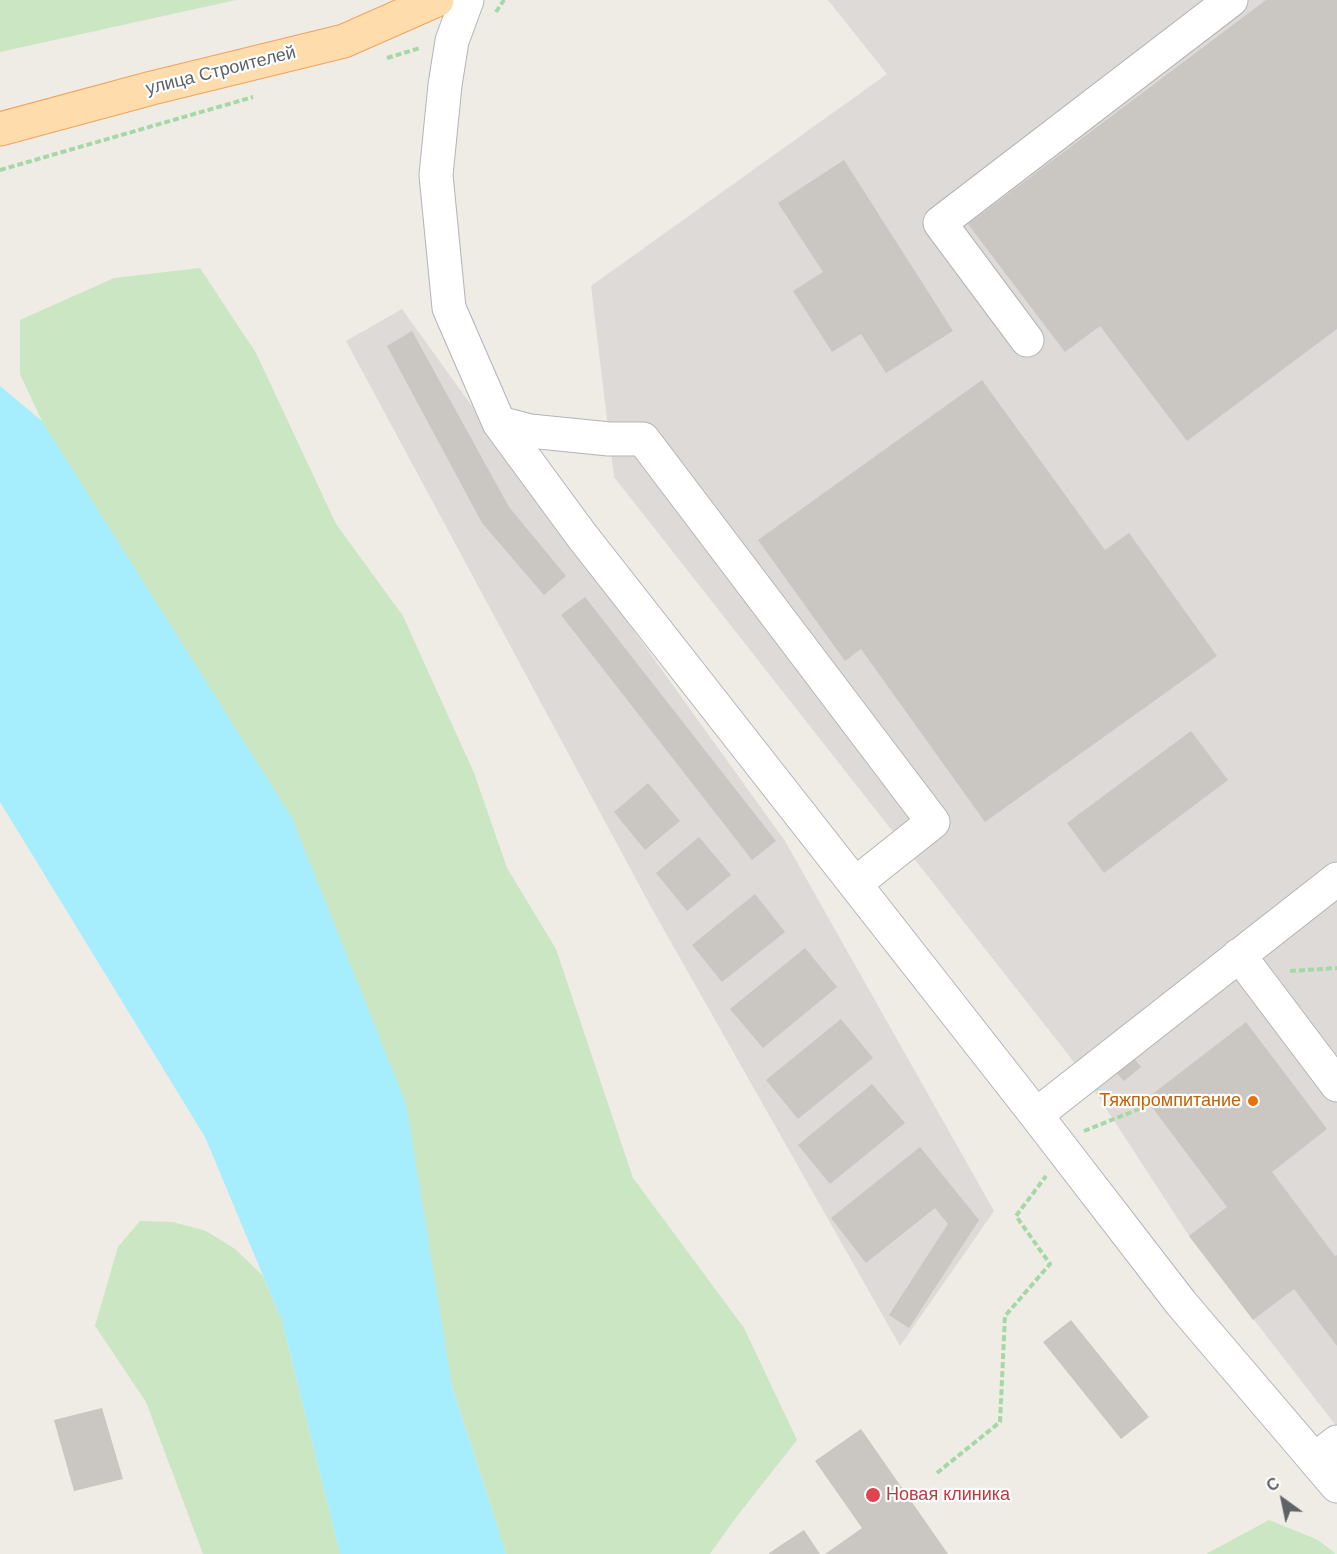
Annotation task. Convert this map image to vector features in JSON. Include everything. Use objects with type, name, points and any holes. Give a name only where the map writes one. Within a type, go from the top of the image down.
[{"type":"main road","name":"улица Строителей","points":[[0,129],[152,88],[344,41],[436,0]]},
{"type":"street","points":[[1028,340],[940,223],[1231,0]]},
{"type":"street","points":[[480,9],[452,41],[436,175],[449,308],[500,423],[582,536],[855,884],[1047,1106],[1074,1142],[1181,1303],[1326,1451],[1337,1486]]},
{"type":"street","points":[[500,423],[542,432],[609,439],[643,439],[933,822],[855,884]]},
{"type":"street","points":[[1047,1106],[1337,879]]},
{"type":"street","points":[[1239,955],[1337,1085]]},
{"type":"path","points":[[480,9],[504,0]]},
{"type":"path","points":[[382,60],[423,46],[452,41]]},
{"type":"path","points":[[0,170],[260,95]]},
{"type":"path","points":[[937,1473],[1000,1422],[1005,1316],[1050,1264],[1016,1216],[1074,1142],[1149,1105]]},
{"type":"path","points":[[1047,1106],[1074,1142]]},
{"type":"shaded area","points":[[828,0],[1337,0],[1337,1427],[1189,1236],[1085,1076],[614,477],[591,286],[887,74]]},
{"type":"shaded area","points":[[402,309],[785,841],[994,1211],[900,1346],[651,907],[346,341]]},
{"type":"green space","points":[[0,0],[236,0],[0,52]]},
{"type":"green space","points":[[200,268],[256,353],[336,524],[403,616],[474,773],[507,868],[556,949],[633,1178],[744,1328],[797,1440],[710,1554],[506,1554],[452,1386],[20,374],[20,320],[114,278]]},
{"type":"green space","points":[[140,1221],[173,1222],[206,1231],[235,1249],[263,1276],[282,1321],[340,1554],[203,1554],[146,1402],[95,1326],[118,1247]]},
{"type":"green space","points":[[1269,1520],[1318,1540],[1336,1554],[1206,1554]]},
{"type":"water","points":[[0,386],[42,421],[292,818],[406,1104],[452,1386],[506,1554],[340,1554],[282,1321],[205,1137],[0,802]]},
{"type":"building","points":[[1266,0],[1337,0],[1337,329],[1187,441],[1100,326],[1065,352],[968,224]]},
{"type":"building","points":[[844,160],[953,331],[886,373],[861,334],[832,352],[793,291],[823,272],[778,203]]},
{"type":"building","points":[[412,331],[509,507],[566,576],[544,595],[482,523],[387,346]]},
{"type":"building","points":[[982,380],[1105,550],[1129,533],[1217,656],[985,822],[861,649],[845,661],[758,540]]},
{"type":"building","points":[[585,597],[776,841],[752,860],[561,615]]},
{"type":"building","points":[[1191,731],[1228,780],[1104,873],[1067,823]]},
{"type":"building","points":[[648,783],[680,821],[645,850],[614,812]]},
{"type":"building","points":[[699,837],[731,875],[687,911],[656,873]]},
{"type":"building","points":[[755,894],[785,932],[722,982],[692,945]]},
{"type":"building","points":[[805,948],[837,987],[763,1048],[730,1009]]},
{"type":"building","points":[[841,1019],[873,1058],[798,1119],[766,1080]]},
{"type":"building","points":[[1246,1022],[1327,1129],[1272,1172],[1335,1256],[1337,1255],[1337,1346],[1294,1289],[1253,1320],[1189,1236],[1227,1207],[1146,1099]]},
{"type":"building","points":[[1130,1053],[1141,1067],[1124,1081],[1112,1068]]},
{"type":"building","points":[[872,1084],[905,1123],[830,1184],[798,1145]]},
{"type":"building","points":[[920,1147],[979,1220],[909,1328],[889,1315],[948,1224],[935,1208],[866,1263],[831,1218]]},
{"type":"building","points":[[1071,1320],[1149,1417],[1121,1439],[1043,1342]]},
{"type":"building","points":[[102,1408],[123,1479],[74,1491],[54,1420]]},
{"type":"building","name":"Новая клиника","points":[[861,1429],[948,1554],[825,1554],[862,1528],[815,1461]]},
{"type":"building","points":[[804,1530],[820,1554],[768,1554],[781,1545]]},
{"type":"place","name":"Тяжпромпитание","points":[[1253,1101]]},
{"type":"place","name":"Новая клиника","points":[[873,1495]]}]
